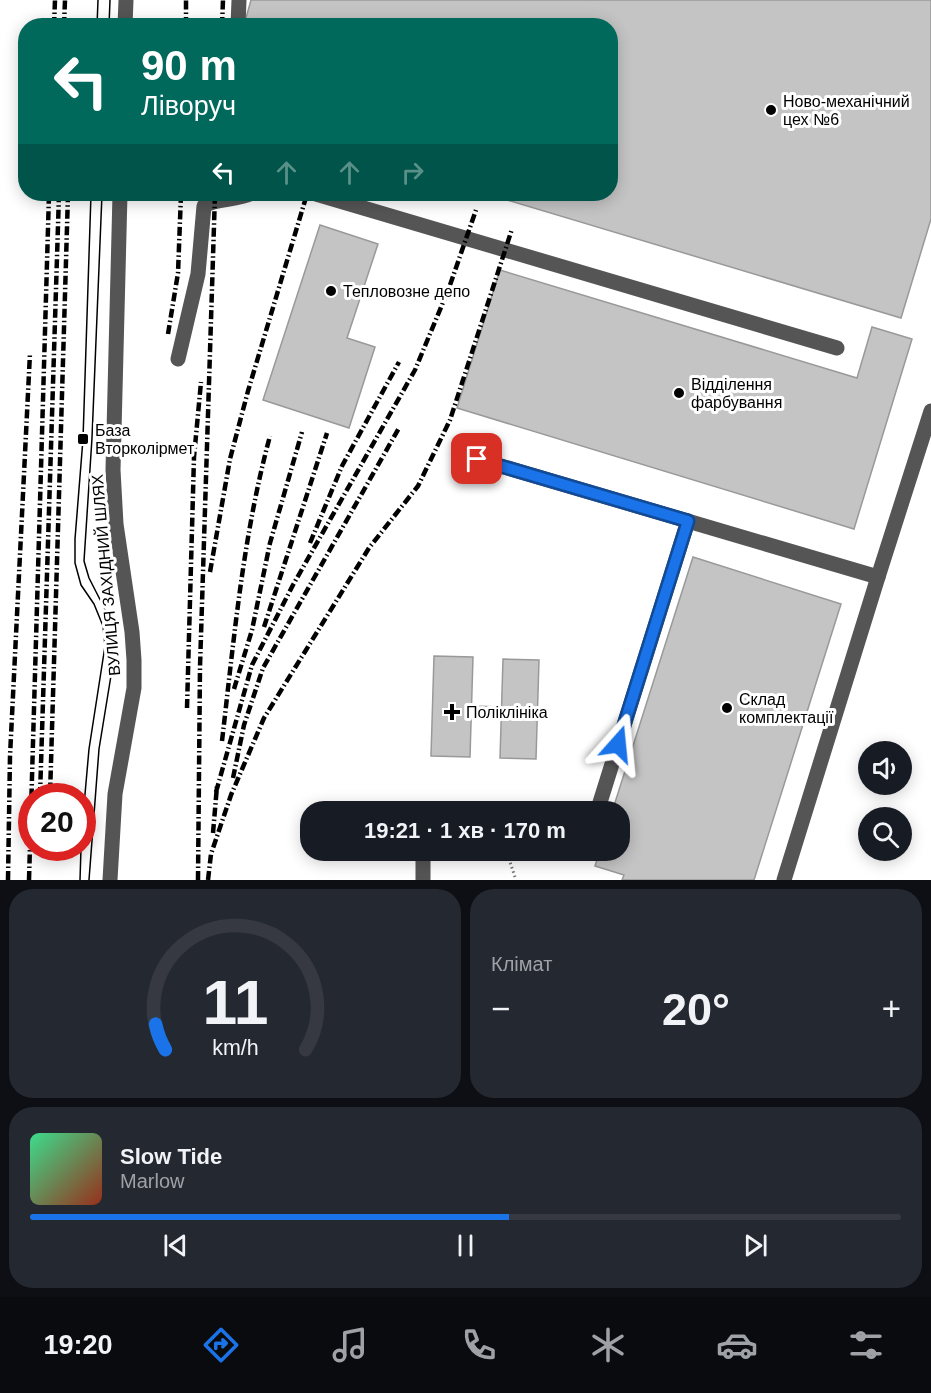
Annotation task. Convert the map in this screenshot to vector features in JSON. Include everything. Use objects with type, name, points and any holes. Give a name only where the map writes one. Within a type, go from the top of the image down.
[{"type":"street","points":[[125,18],[126,0]]},
{"type":"street","points":[[238,18],[239,0]]},
{"type":"street","name":"ВУЛИЦЯ ЗАХІДНИЙ ШЛЯХ","points":[[110,880],[116,794],[134,688],[132,632],[116,524],[113,470],[120,201]]},
{"type":"street","points":[[178,359],[198,274],[204,206],[209,202],[226,201]]},
{"type":"street","points":[[340,201],[837,348]]},
{"type":"street","points":[[784,880],[931,411]]},
{"type":"street","points":[[477,459],[878,577]]},
{"type":"street","points":[[600,801],[688,521]]},
{"type":"street","points":[[423,861],[423,880]]},
{"type":"path","points":[[510,861],[516,880]]},
{"type":"building","name":"Ново-механічний цех №6","points":[[251,0],[931,0],[931,219],[901,318],[510,201],[618,201],[618,18],[246,18]]},
{"type":"building","name":"Тепловозне депо","points":[[320,225],[378,244],[347,338],[375,347],[349,428],[263,400]]},
{"type":"building","name":"Відділення фарбування","points":[[500,270],[857,378],[872,327],[912,339],[854,529],[457,408]]},
{"type":"building","name":"Склад комплектації","points":[[693,557],[841,604],[754,880],[622,880],[624,875],[595,866],[597,861],[630,861],[630,801],[615,801]]},
{"type":"building","name":"Поліклініка","points":[[434,656],[473,657],[470,757],[431,756]]},
{"type":"building","name":"Поліклініка","points":[[503,659],[539,660],[536,759],[500,758]]},
{"type":"building","name":"Поліклініка","points":[[472,706],[501,707],[501,719],[472,718]]},
{"type":"tram line","points":[[97,18],[98,0]]},
{"type":"tram line","points":[[109,18],[110,0]]},
{"type":"tram line","points":[[86,783],[105,646],[103,626],[94,604],[81,585],[75,563],[83,439],[91,201]]},
{"type":"tram line","points":[[89,880],[99,749],[116,645],[112,623],[89,578],[84,561],[92,438],[102,201]]},
{"type":"tram line","points":[[80,880],[81,861]]},
{"type":"railway","points":[[54,18],[55,0]]},
{"type":"railway","points":[[64,18],[65,0]]},
{"type":"railway","points":[[186,0],[186,18]]},
{"type":"railway","points":[[222,18],[223,0]]},
{"type":"railway","points":[[29,880],[49,201]]},
{"type":"railway","points":[[40,783],[59,201]]},
{"type":"railway","points":[[50,783],[68,201]]},
{"type":"railway","points":[[168,334],[178,273],[181,201]]},
{"type":"railway","points":[[198,880],[200,667],[215,201]]},
{"type":"railway","points":[[210,572],[230,459],[305,201]]},
{"type":"railway","points":[[216,792],[252,665],[293,585],[415,370],[449,288],[477,207]]},
{"type":"railway","points":[[208,880],[211,854],[231,795],[264,718],[369,548],[418,486],[450,420],[512,229]]},
{"type":"railway","points":[[8,880],[10,756],[30,353]]},
{"type":"railway","points":[[310,543],[342,466],[399,362]]},
{"type":"railway","points":[[187,708],[194,457],[201,382]]},
{"type":"railway","points":[[233,778],[244,725],[263,668],[399,428]]},
{"type":"railway","points":[[234,689],[252,630],[270,543],[302,432]]},
{"type":"railway","points":[[264,627],[327,433]]},
{"type":"railway","points":[[222,741],[246,549],[270,436]]},
{"type":"railway","points":[[213,833],[217,786]]},
{"type":"place","name":"Ново-механічний цех №6","points":[[771,110]]},
{"type":"place","name":"Тепловозне депо","points":[[331,291]]},
{"type":"place","name":"Відділення фарбування","points":[[679,393]]},
{"type":"place","name":"База Вторколірмет","points":[[83,439]]},
{"type":"place","name":"Склад комплектації","points":[[727,708]]},
{"type":"place","name":"Поліклініка","points":[[452,712]]},
{"type":"route","points":[[477,459],[688,521],[618,744]]}]
